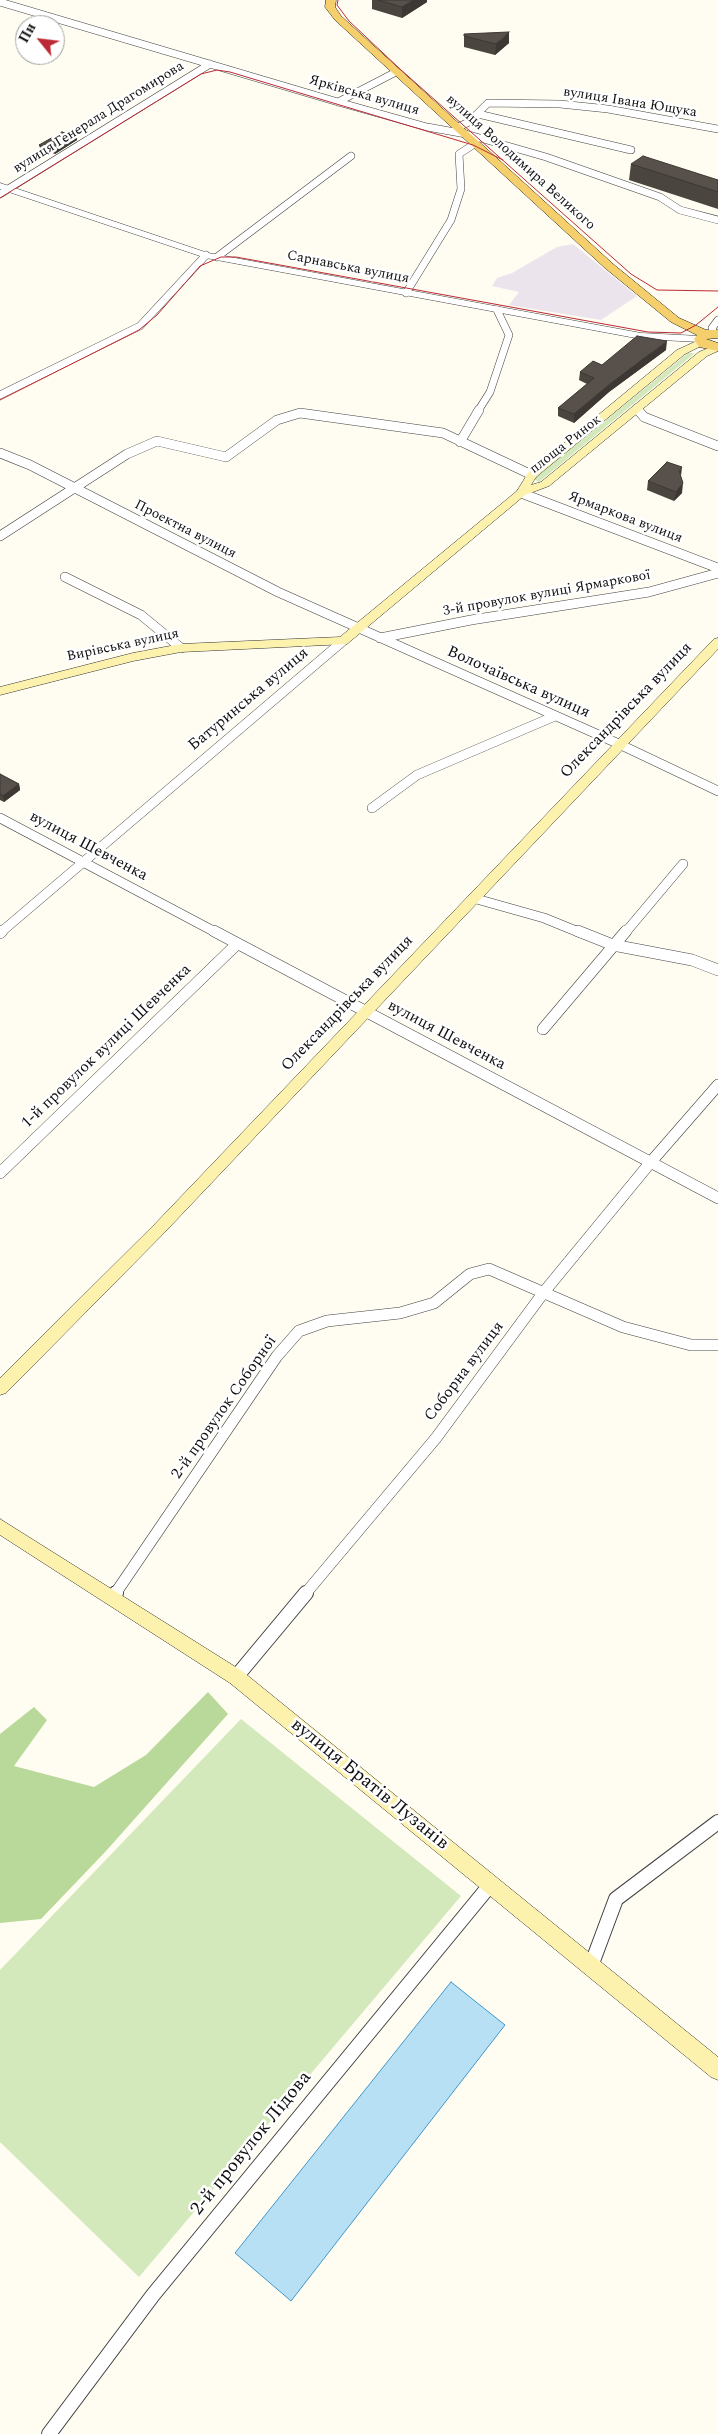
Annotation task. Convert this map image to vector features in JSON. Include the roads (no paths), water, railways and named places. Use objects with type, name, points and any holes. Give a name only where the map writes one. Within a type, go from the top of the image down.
[{"type":"main road","name":"вулиця Володимира Великого","points":[[331,0],[330,7],[338,18],[649,300],[685,327],[707,336],[708,346],[718,347]]},
{"type":"main road","name":"площа Ринок","points":[[521,493],[532,475],[681,352],[707,336]]},
{"type":"main road","name":"площа Ринок","points":[[521,493],[544,484],[703,354],[718,347]]},
{"type":"main road","name":"Батуринська вулиця","points":[[344,641],[521,493]]},
{"type":"main road","name":"Вирівська вулиця","points":[[0,691],[133,657],[181,648],[344,641]]},
{"type":"main road","name":"Олександрівська вулиця","points":[[0,1388],[160,1229],[366,1010],[718,642]]},
{"type":"main road","name":"вулиця Братів Лузанів","points":[[0,1526],[236,1677],[718,2070]]},
{"type":"street","name":"Ярківська вулиця","points":[[0,2],[427,127],[462,130],[660,197],[680,210],[718,220]]},
{"type":"street","name":"вулиця Генерала Драгомирова","points":[[0,194],[4,187],[210,64]]},
{"type":"street","points":[[338,102],[396,72]]},
{"type":"street","name":"вулиця Івана Ющука","points":[[462,130],[488,103],[560,104],[608,110],[718,129]]},
{"type":"street","points":[[478,114],[515,121],[631,150]]},
{"type":"street","points":[[406,293],[452,220],[461,188],[459,154],[476,143]]},
{"type":"street","points":[[217,257],[351,156]]},
{"type":"street","name":"Сарнавська вулиця","points":[[4,187],[206,255],[641,336],[707,336]]},
{"type":"street","points":[[0,395],[140,326],[206,255]]},
{"type":"street","points":[[460,442],[490,392],[509,335],[498,310]]},
{"type":"street","points":[[707,336],[718,320]]},
{"type":"street","points":[[636,408],[644,417],[718,446]]},
{"type":"street","points":[[0,536],[127,454],[157,441],[182,445],[226,457],[276,420],[300,413],[443,434],[532,475]]},
{"type":"street","name":"Проектна вулиця","points":[[0,452],[75,488],[278,592],[359,629]]},
{"type":"street","name":"Ярмаркова вулиця","points":[[521,493],[718,568]]},
{"type":"street","name":"3-й провулок вулиці Ярмаркової","points":[[380,638],[471,620],[649,592],[718,573]]},
{"type":"street","points":[[65,577],[141,615],[181,648]]},
{"type":"street","name":"Волочаївська вулиця","points":[[359,629],[619,744],[718,791]]},
{"type":"street","name":"Батуринська вулиця","points":[[0,933],[344,641]]},
{"type":"street","points":[[372,808],[417,775],[556,716]]},
{"type":"street","name":"вулиця Шевченка","points":[[0,818],[236,945],[366,1010],[718,1198]]},
{"type":"street","points":[[543,1029],[683,864]]},
{"type":"street","points":[[473,898],[544,918],[613,945],[692,960],[718,970]]},
{"type":"street","name":"1-й провулок вулиці Шевченка","points":[[0,1173],[236,945]]},
{"type":"street","name":"Соборна вулиця","points":[[236,1677],[436,1438],[544,1292],[650,1163],[718,1085]]},
{"type":"street","name":"2-й провулок Соборної","points":[[113,1598],[277,1356],[300,1331],[327,1321],[400,1313],[434,1303],[470,1274],[489,1269],[623,1327],[691,1345],[718,1345]]},
{"type":"street","points":[[591,1966],[616,1899],[718,1822]]},
{"type":"street","name":"2-й провулок Лідова","points":[[48,2434],[153,2295],[491,1884]]},
{"type":"water","points":[[451,1982],[505,2025],[291,2301],[235,2253]]},
{"type":"tram line","points":[[338,0],[337,5],[349,21],[502,159]]},
{"type":"tram line","points":[[0,198],[201,74],[217,70],[230,72],[473,145],[502,159]]},
{"type":"tram line","points":[[502,159],[631,274],[657,290],[718,291]]},
{"type":"tram line","points":[[0,400],[139,330],[157,315],[200,266],[221,257],[236,257],[648,332],[681,333],[696,325],[718,307]]}]
